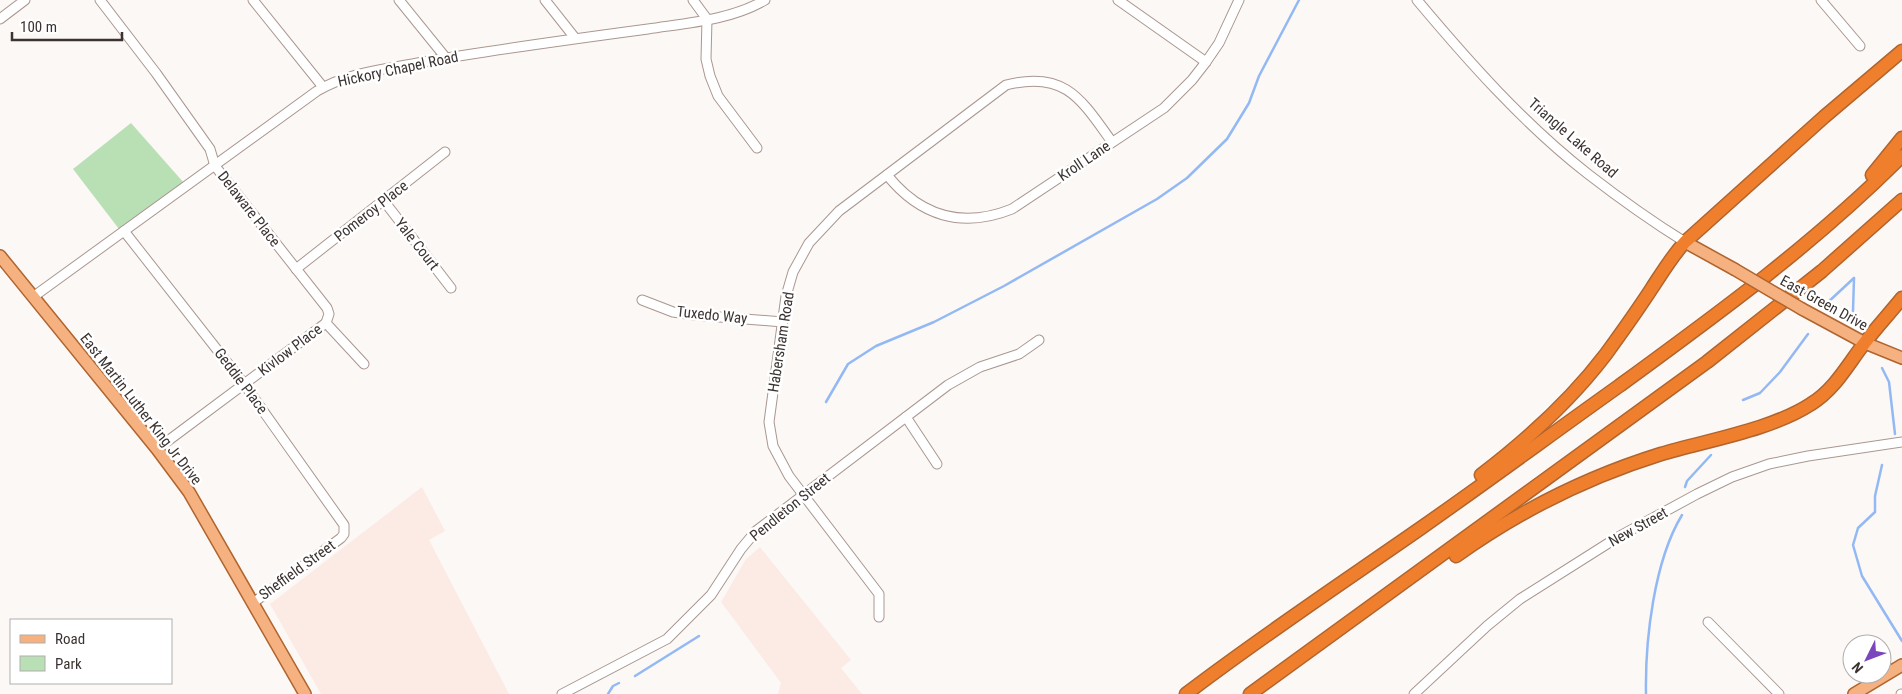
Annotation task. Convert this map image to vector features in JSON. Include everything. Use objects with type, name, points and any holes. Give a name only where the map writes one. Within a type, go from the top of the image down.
[{"type":"highway","points":[[1424,526],[1440,504],[1505,456],[1567,399],[1605,355],[1674,254],[1685,242],[1824,117],[1902,51]]},
{"type":"highway","points":[[1813,239],[1831,215],[1875,172],[1902,138]]},
{"type":"highway","points":[[1186,694],[1237,655],[1424,526],[1770,275],[1813,239],[1902,156]]},
{"type":"highway","points":[[1250,694],[1757,324],[1897,207],[1902,200]]},
{"type":"highway","points":[[1405,582],[1435,571],[1513,518],[1597,476],[1750,429],[1804,408],[1833,387],[1865,343],[1902,298]]},
{"type":"main road","name":"Triangle Lake Road","points":[[1685,242],[1734,269]]},
{"type":"main road","name":"East Martin Luther King Jr Drive","points":[[0,256],[158,449],[189,492],[305,694]]},
{"type":"main road","name":"East Green Drive","points":[[1734,269],[1865,343],[1902,358]]},
{"type":"main road","points":[[1854,694],[1902,665]]},
{"type":"street","points":[[0,19],[25,0]]},
{"type":"street","name":"Delaware Place","points":[[100,0],[210,149],[215,166],[327,308],[329,314],[326,323]]},
{"type":"street","points":[[253,0],[323,87]]},
{"type":"street","points":[[399,0],[446,58]]},
{"type":"street","points":[[545,0],[576,38]]},
{"type":"street","points":[[693,0],[707,19],[706,59],[718,96],[757,148]]},
{"type":"street","name":"Hickory Chapel Road","points":[[33,296],[323,87],[334,81],[446,58],[707,19],[738,13],[766,0]]},
{"type":"street","points":[[1118,0],[1206,62]]},
{"type":"street","name":"Kroll Lane","points":[[887,175],[907,197],[931,211],[956,218],[983,218],[1012,209],[1164,108],[1192,80],[1206,62],[1219,43],[1239,0]]},
{"type":"street","name":"Triangle Lake Road","points":[[1417,0],[1480,72],[1532,124],[1587,173],[1648,219],[1685,242]]},
{"type":"street","points":[[1822,0],[1860,46]]},
{"type":"street","name":"Habersham Road","points":[[879,617],[878,594],[789,476],[773,446],[769,422],[786,296],[794,272],[809,243],[840,211],[1006,85],[1021,81],[1046,82],[1071,92],[1084,103],[1112,142]]},
{"type":"street","name":"Pomeroy Place","points":[[296,269],[445,152]]},
{"type":"street","name":"Yale Court","points":[[384,201],[451,288]]},
{"type":"street","name":"Geddie Place","points":[[124,231],[244,384],[342,521],[344,530],[341,538]]},
{"type":"street","name":"Tuxedo Way","points":[[642,300],[673,312],[782,322]]},
{"type":"street","points":[[326,323],[364,364]]},
{"type":"street","name":"Kivlow Place","points":[[158,449],[326,323]]},
{"type":"street","name":"Pendleton Street","points":[[562,694],[667,639],[711,595],[741,549],[756,531],[948,385],[980,367],[1019,354],[1039,340]]},
{"type":"street","points":[[906,417],[937,464]]},
{"type":"street","name":"New Street","points":[[1414,694],[1487,626],[1520,599],[1618,537],[1697,494],[1732,477],[1769,464],[1808,456],[1902,442]]},
{"type":"street","name":"Sheffield Street","points":[[253,603],[341,538]]},
{"type":"street","points":[[1708,622],[1779,694]]},
{"type":"shaded area","points":[[422,487],[445,531],[429,540],[509,694],[321,694],[270,604]]},
{"type":"shaded area","points":[[760,547],[851,660],[841,668],[862,694],[778,694],[781,683],[721,602],[746,559]]},
{"type":"green space","points":[[131,123],[184,183],[119,229],[73,169]]},
{"type":"waterway","points":[[826,402],[848,364],[876,346],[934,322],[1004,286],[1157,199],[1187,178],[1227,139],[1249,103],[1259,76],[1299,0]]},
{"type":"waterway","points":[[1826,304],[1854,278]]},
{"type":"waterway","points":[[1853,311],[1854,278]]},
{"type":"waterway","points":[[1743,400],[1760,393],[1780,372],[1808,334]]},
{"type":"waterway","points":[[1882,368],[1889,382],[1895,434]]},
{"type":"waterway","points":[[1685,487],[1687,481],[1711,455]]},
{"type":"waterway","points":[[1882,465],[1875,496],[1875,512],[1858,528],[1853,545],[1862,576],[1902,641]]},
{"type":"waterway","points":[[1646,694],[1647,650],[1653,602],[1664,555],[1682,515]]},
{"type":"waterway","points":[[635,676],[699,636]]},
{"type":"waterway","points":[[608,694],[613,686],[619,683]]}]
